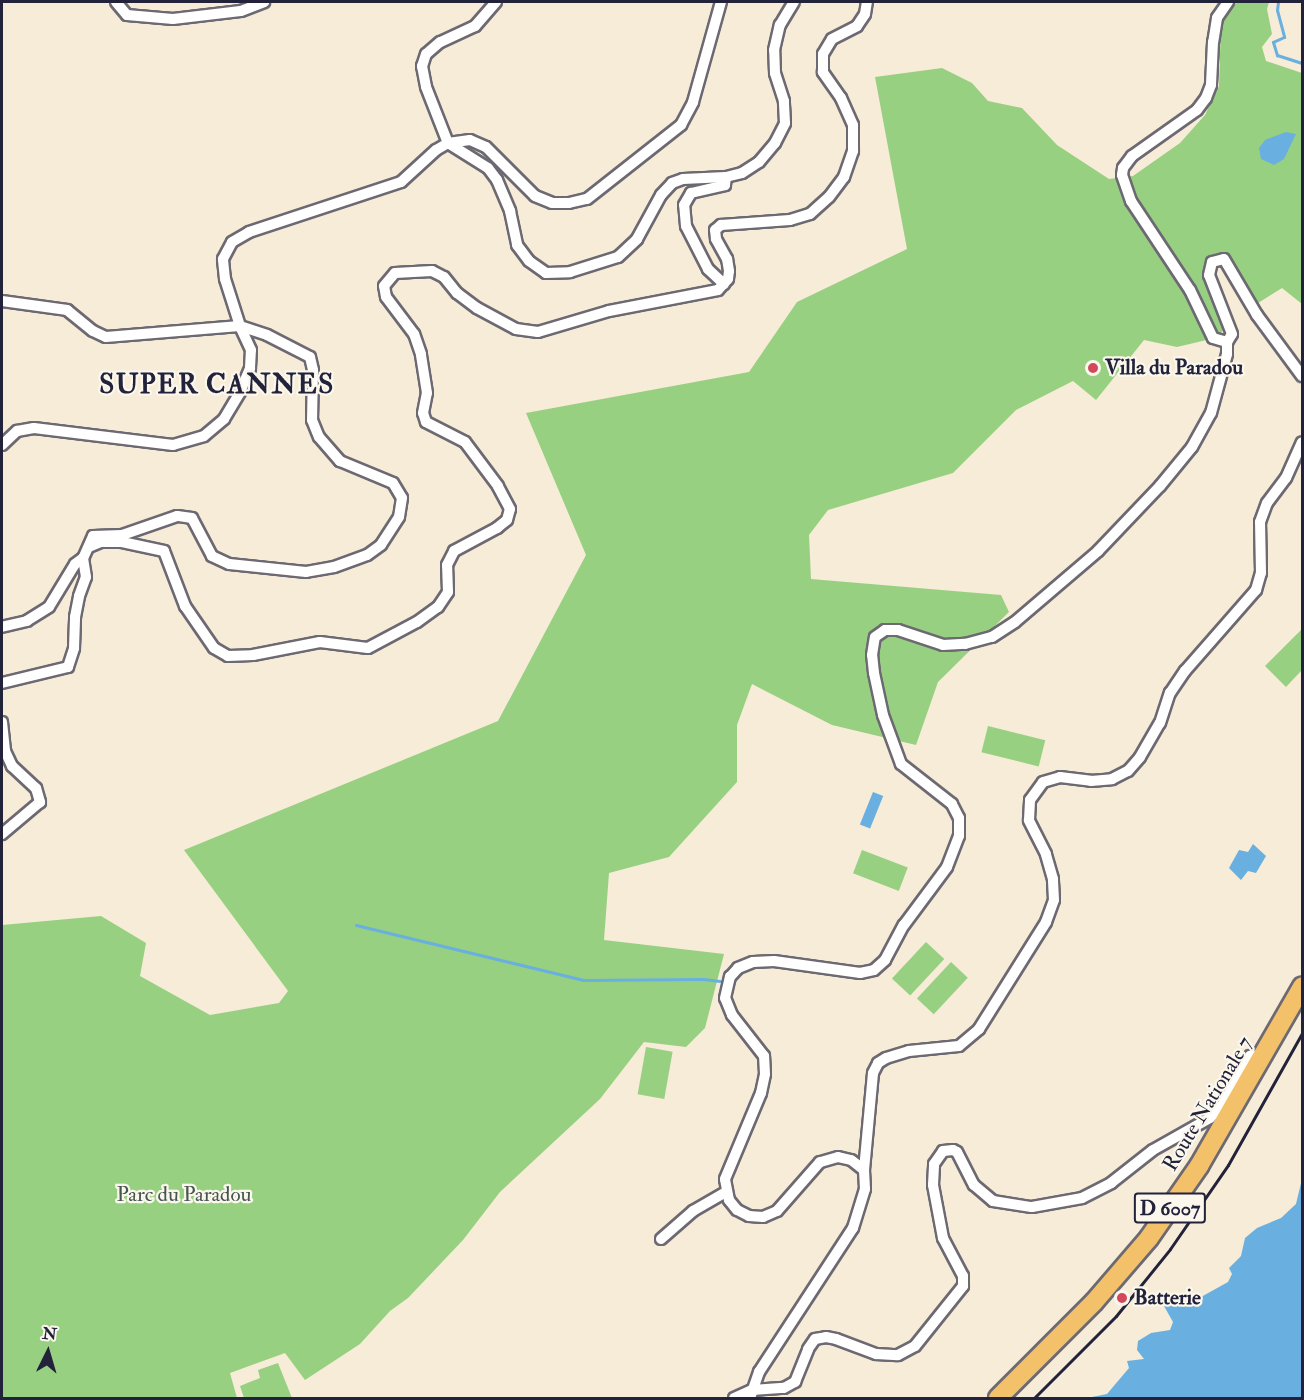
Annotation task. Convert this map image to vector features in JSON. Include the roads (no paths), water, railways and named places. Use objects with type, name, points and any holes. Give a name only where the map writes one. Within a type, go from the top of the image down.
[{"type":"main road","name":"Route Nationale 7","points":[[998,1398],[1094,1302],[1149,1238],[1199,1166],[1265,1055],[1302,987]]},
{"type":"main road","name":"D 6007","points":[[1008,1398],[1154,1241],[1203,1169],[1302,998]]},
{"type":"street","points":[[116,2],[127,15],[164,19],[241,11],[264,2]]},
{"type":"street","points":[[496,2],[475,26],[440,42],[426,54],[422,66],[426,87],[448,143],[488,168],[497,180],[510,211],[517,245],[529,261],[546,273],[570,272],[618,257],[637,239],[661,195],[672,183],[683,179],[726,177],[742,173],[759,162],[775,143],[785,123],[784,101],[775,73],[774,50],[780,25],[794,2]]},
{"type":"street","points":[[2,445],[17,432],[34,428],[173,445],[204,436],[224,419],[240,392],[250,368],[251,350],[240,326],[225,279],[223,259],[232,242],[249,232],[401,182],[436,150],[448,143],[470,140],[486,147],[535,196],[552,203],[569,203],[587,199],[681,125],[693,102],[722,2]]},
{"type":"street","points":[[89,548],[101,542],[122,542],[164,551],[185,606],[214,648],[228,656],[253,655],[320,642],[368,648],[392,637],[438,607],[448,592],[447,565],[454,551],[497,528],[507,520],[510,509],[498,486],[465,442],[426,422],[423,413],[427,393],[421,354],[414,334],[386,297],[384,286],[396,273],[432,272],[444,277],[457,293],[477,308],[516,329],[538,332],[609,311],[718,290],[724,284],[729,271],[727,258],[716,239],[715,230],[721,225],[790,220],[810,214],[829,197],[844,177],[853,151],[853,125],[841,98],[823,72],[823,54],[832,39],[857,26],[867,2]]},
{"type":"street","points":[[1227,342],[1213,338],[1190,290],[1131,201],[1122,175],[1123,168],[1132,156],[1197,110],[1206,98],[1211,85],[1213,42],[1217,18],[1228,2]]},
{"type":"street","points":[[724,284],[708,269],[686,226],[684,205],[692,193],[725,185],[726,177]]},
{"type":"street","points":[[864,1170],[851,1160],[838,1157],[820,1162],[777,1211],[763,1217],[749,1216],[737,1210],[726,1192],[725,1179],[761,1093],[765,1074],[764,1056],[732,1015],[724,998],[730,977],[738,968],[753,963],[774,960],[837,971],[860,973],[874,970],[885,960],[904,925],[947,867],[959,836],[959,818],[952,804],[901,764],[883,715],[874,673],[872,656],[875,637],[885,630],[898,630],[943,645],[965,644],[992,637],[1015,622],[1098,551],[1160,486],[1191,447],[1211,413],[1227,354],[1227,342],[1232,334],[1209,275],[1212,262],[1224,259],[1257,315],[1302,376]]},
{"type":"street","points":[[2,301],[67,310],[93,331],[106,337],[240,326],[267,335],[310,357],[313,370],[312,420],[319,437],[340,461],[393,483],[402,498],[399,517],[381,546],[367,555],[334,567],[306,572],[229,564],[212,556],[192,518],[177,516],[122,535],[93,536],[83,558],[75,564],[44,611],[27,621],[2,627]]},
{"type":"street","points":[[751,1394],[759,1372],[853,1227],[865,1189],[864,1170],[873,1073],[878,1063],[909,1051],[959,1046],[979,1029],[1046,922],[1054,900],[1053,879],[1046,854],[1029,820],[1030,800],[1043,782],[1060,777],[1091,781],[1112,779],[1128,771],[1140,758],[1160,723],[1170,693],[1185,670],[1256,590],[1261,573],[1260,522],[1267,503],[1286,478],[1302,442]]},
{"type":"street","points":[[2,683],[68,667],[74,648],[75,617],[79,596],[86,577],[83,558]]},
{"type":"street","points":[[2,722],[5,751],[12,766],[36,788],[40,801],[2,834]]},
{"type":"street","points":[[734,1398],[784,1388],[795,1382],[808,1348],[815,1339],[825,1336],[876,1354],[898,1355],[915,1346],[959,1293],[963,1276],[943,1238],[933,1185],[934,1164],[943,1151],[957,1152],[974,1185],[993,1201],[1032,1207],[1082,1198],[1111,1183],[1154,1149],[1210,1118],[1221,1107],[1250,1056],[1265,1055]]},
{"type":"street","points":[[661,1239],[693,1211],[726,1192]]},
{"type":"water","points":[[1286,132],[1296,134],[1284,159],[1274,165],[1261,159],[1259,148],[1265,140]]},
{"type":"water","points":[[873,792],[883,796],[870,829],[860,824]]},
{"type":"water","points":[[1253,844],[1266,856],[1256,873],[1248,871],[1241,880],[1229,868],[1239,850],[1248,852]]},
{"type":"water","points":[[1302,1179],[1302,1398],[1087,1398],[1107,1394],[1129,1368],[1127,1361],[1144,1359],[1137,1350],[1138,1341],[1151,1333],[1170,1330],[1173,1322],[1164,1306],[1201,1297],[1228,1282],[1232,1274],[1229,1268],[1241,1256],[1245,1238],[1257,1228],[1281,1218],[1296,1204]]},
{"type":"waterway","points":[[1278,2],[1277,10],[1284,37],[1273,42],[1277,55],[1302,63]]},
{"type":"waterway","points":[[356,925],[583,980],[703,979],[720,981]]},
{"type":"railway","points":[[1034,1398],[1116,1316],[1170,1249],[1228,1165],[1302,1033]]},
{"type":"place","name":"Villa du Paradou","points":[[1093,368]]},
{"type":"place","name":"Batterie","points":[[1122,1298]]},
{"type":"district","name":"SUPER CANNES","points":[[217,385]]},
{"type":"park label","name":"Parc du Paradou","points":[[184,1195]]}]
